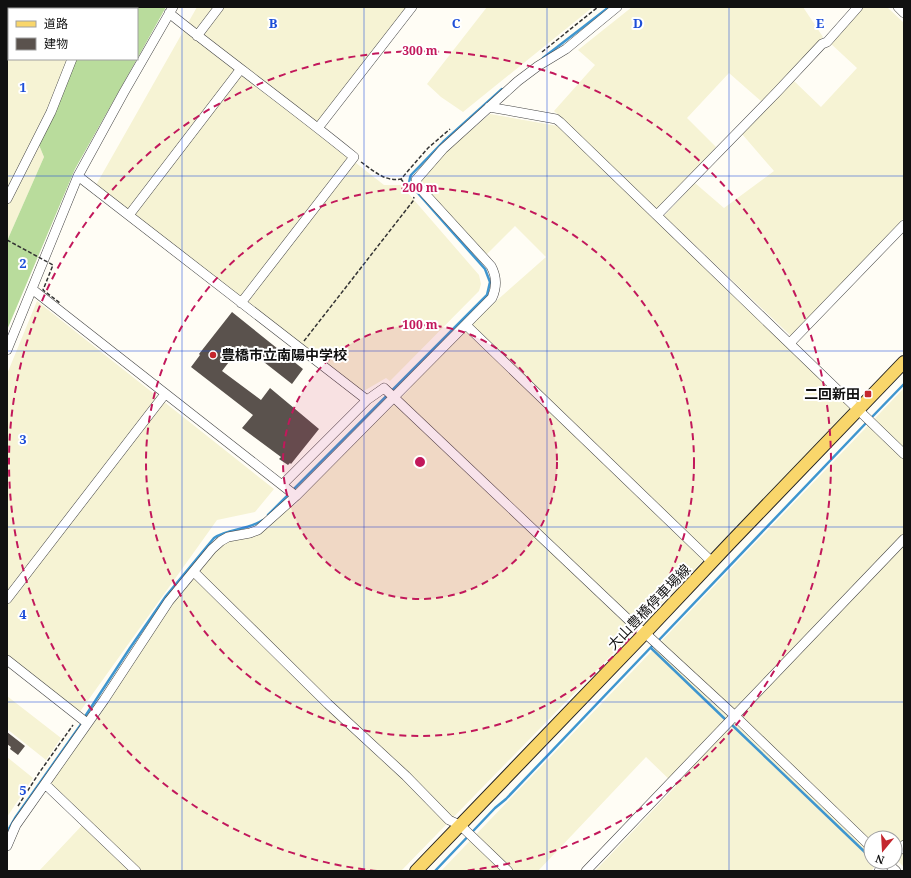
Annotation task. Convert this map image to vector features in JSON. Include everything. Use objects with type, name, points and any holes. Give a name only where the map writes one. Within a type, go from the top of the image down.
[{"type":"main road","name":"大山豊橋停車場線","points":[[416,871],[468,832],[648,636],[712,562],[904,362]]},
{"type":"street","points":[[197,36],[218,7]]},
{"type":"street","points":[[318,128],[412,7]]},
{"type":"street","points":[[7,846],[16,825],[45,784],[82,719],[169,601],[221,541],[228,537],[258,530],[296,496],[492,298],[495,291],[496,279],[494,272],[481,254],[417,185],[416,180],[443,149],[518,82],[538,66],[566,49],[617,7]]},
{"type":"street","points":[[657,215],[822,44],[827,42],[858,7]]},
{"type":"street","points":[[898,7],[904,13]]},
{"type":"street","points":[[7,350],[78,176],[171,10],[197,36],[354,157],[241,303]]},
{"type":"street","points":[[7,198],[51,112],[72,60]]},
{"type":"street","points":[[129,215],[240,70]]},
{"type":"street","points":[[489,107],[556,119],[560,122],[904,454]]},
{"type":"street","points":[[78,176],[366,400]]},
{"type":"street","points":[[790,343],[904,225]]},
{"type":"street","points":[[32,289],[296,496]]},
{"type":"street","points":[[466,324],[712,562]]},
{"type":"street","points":[[285,487],[366,400],[384,388],[863,839]]},
{"type":"street","points":[[7,599],[166,394]]},
{"type":"street","points":[[586,871],[904,539]]},
{"type":"street","points":[[194,572],[328,704],[406,776],[449,820],[468,832],[508,871]]},
{"type":"street","points":[[7,660],[82,719]]},
{"type":"street","points":[[45,784],[136,871]]},
{"type":"path","points":[[538,55],[598,7]]},
{"type":"path","points":[[354,157],[383,178],[391,180],[401,179],[428,148],[452,128]]},
{"type":"path","points":[[401,179],[410,190]]},
{"type":"path","points":[[299,348],[413,201],[414,195]]},
{"type":"path","points":[[7,240],[53,265],[43,290],[60,303]]},
{"type":"path","points":[[18,806],[39,773],[82,719]]},
{"type":"shaded area","points":[[7,7],[90,7],[8,8],[8,60],[68,60],[48,107],[32,140],[39,145],[44,157],[7,241]]},
{"type":"shaded area","points":[[197,7],[410,7],[314,130],[384,185],[401,185],[479,275],[481,284],[479,291],[390,381],[386,378],[362,392],[96,185]]},
{"type":"shaded area","points":[[487,7],[593,7],[463,112],[441,97],[427,84]]},
{"type":"shaded area","points":[[632,7],[803,7],[823,37],[762,102],[729,73],[687,118],[716,147],[685,182],[656,210],[554,111],[595,65],[578,50]]},
{"type":"shaded area","points":[[862,7],[887,7],[904,23],[904,218],[791,336],[664,216],[695,183],[724,208],[774,171],[742,134],[794,81],[821,107],[857,68],[829,42]]},
{"type":"shaded area","points":[[490,114],[558,126],[851,409],[401,871],[39,871],[88,819],[50,782],[102,712],[125,673],[172,602],[224,542],[248,536],[289,506],[295,505],[380,416],[383,415],[411,388],[411,384],[463,332],[467,331],[477,318],[546,257],[515,226],[486,255],[420,182],[448,150]]},
{"type":"shaded area","points":[[37,301],[274,489],[255,512],[217,520],[79,713],[7,657],[7,374]]},
{"type":"shaded area","points":[[904,388],[904,867],[903,830],[863,830],[863,870],[872,870],[871,871],[595,871],[676,786],[646,757],[538,871],[441,871]]},
{"type":"shaded area","points":[[7,696],[61,738],[46,760],[7,729]]},
{"type":"shaded area","points":[[7,757],[33,778],[7,817]]},
{"type":"green space","points":[[166,7],[138,57],[138,8],[98,8]]},
{"type":"green space","points":[[75,60],[136,60],[75,169],[7,330],[7,241],[44,157],[39,145]]},
{"type":"building","points":[[232,312],[303,369],[292,384],[242,345],[222,371],[261,400],[270,388],[319,429],[291,464],[290,463],[288,465],[279,459],[281,457],[242,428],[253,415],[191,367],[200,355],[199,354]]},
{"type":"building","points":[[7,732],[25,746],[18,755],[10,749],[11,747],[7,744]]},
{"type":"waterway","points":[[543,58],[609,7]]},
{"type":"waterway","points":[[268,515],[487,295],[490,282],[485,269],[409,183],[411,175],[443,142],[502,89]]},
{"type":"waterway","points":[[871,418],[904,384]]},
{"type":"waterway","points":[[658,641],[867,422]]},
{"type":"waterway","points":[[84,718],[166,596],[214,538],[257,524],[263,520]]},
{"type":"waterway","points":[[435,871],[654,644]]},
{"type":"waterway","points":[[651,648],[727,721]]},
{"type":"waterway","points":[[7,832],[15,818],[82,723]]},
{"type":"waterway","points":[[731,724],[863,850]]},
{"type":"place","name":"豊橋市立南陽中学校","points":[[213,355]]},
{"type":"place","name":"二回新田","points":[[868,394]]}]
